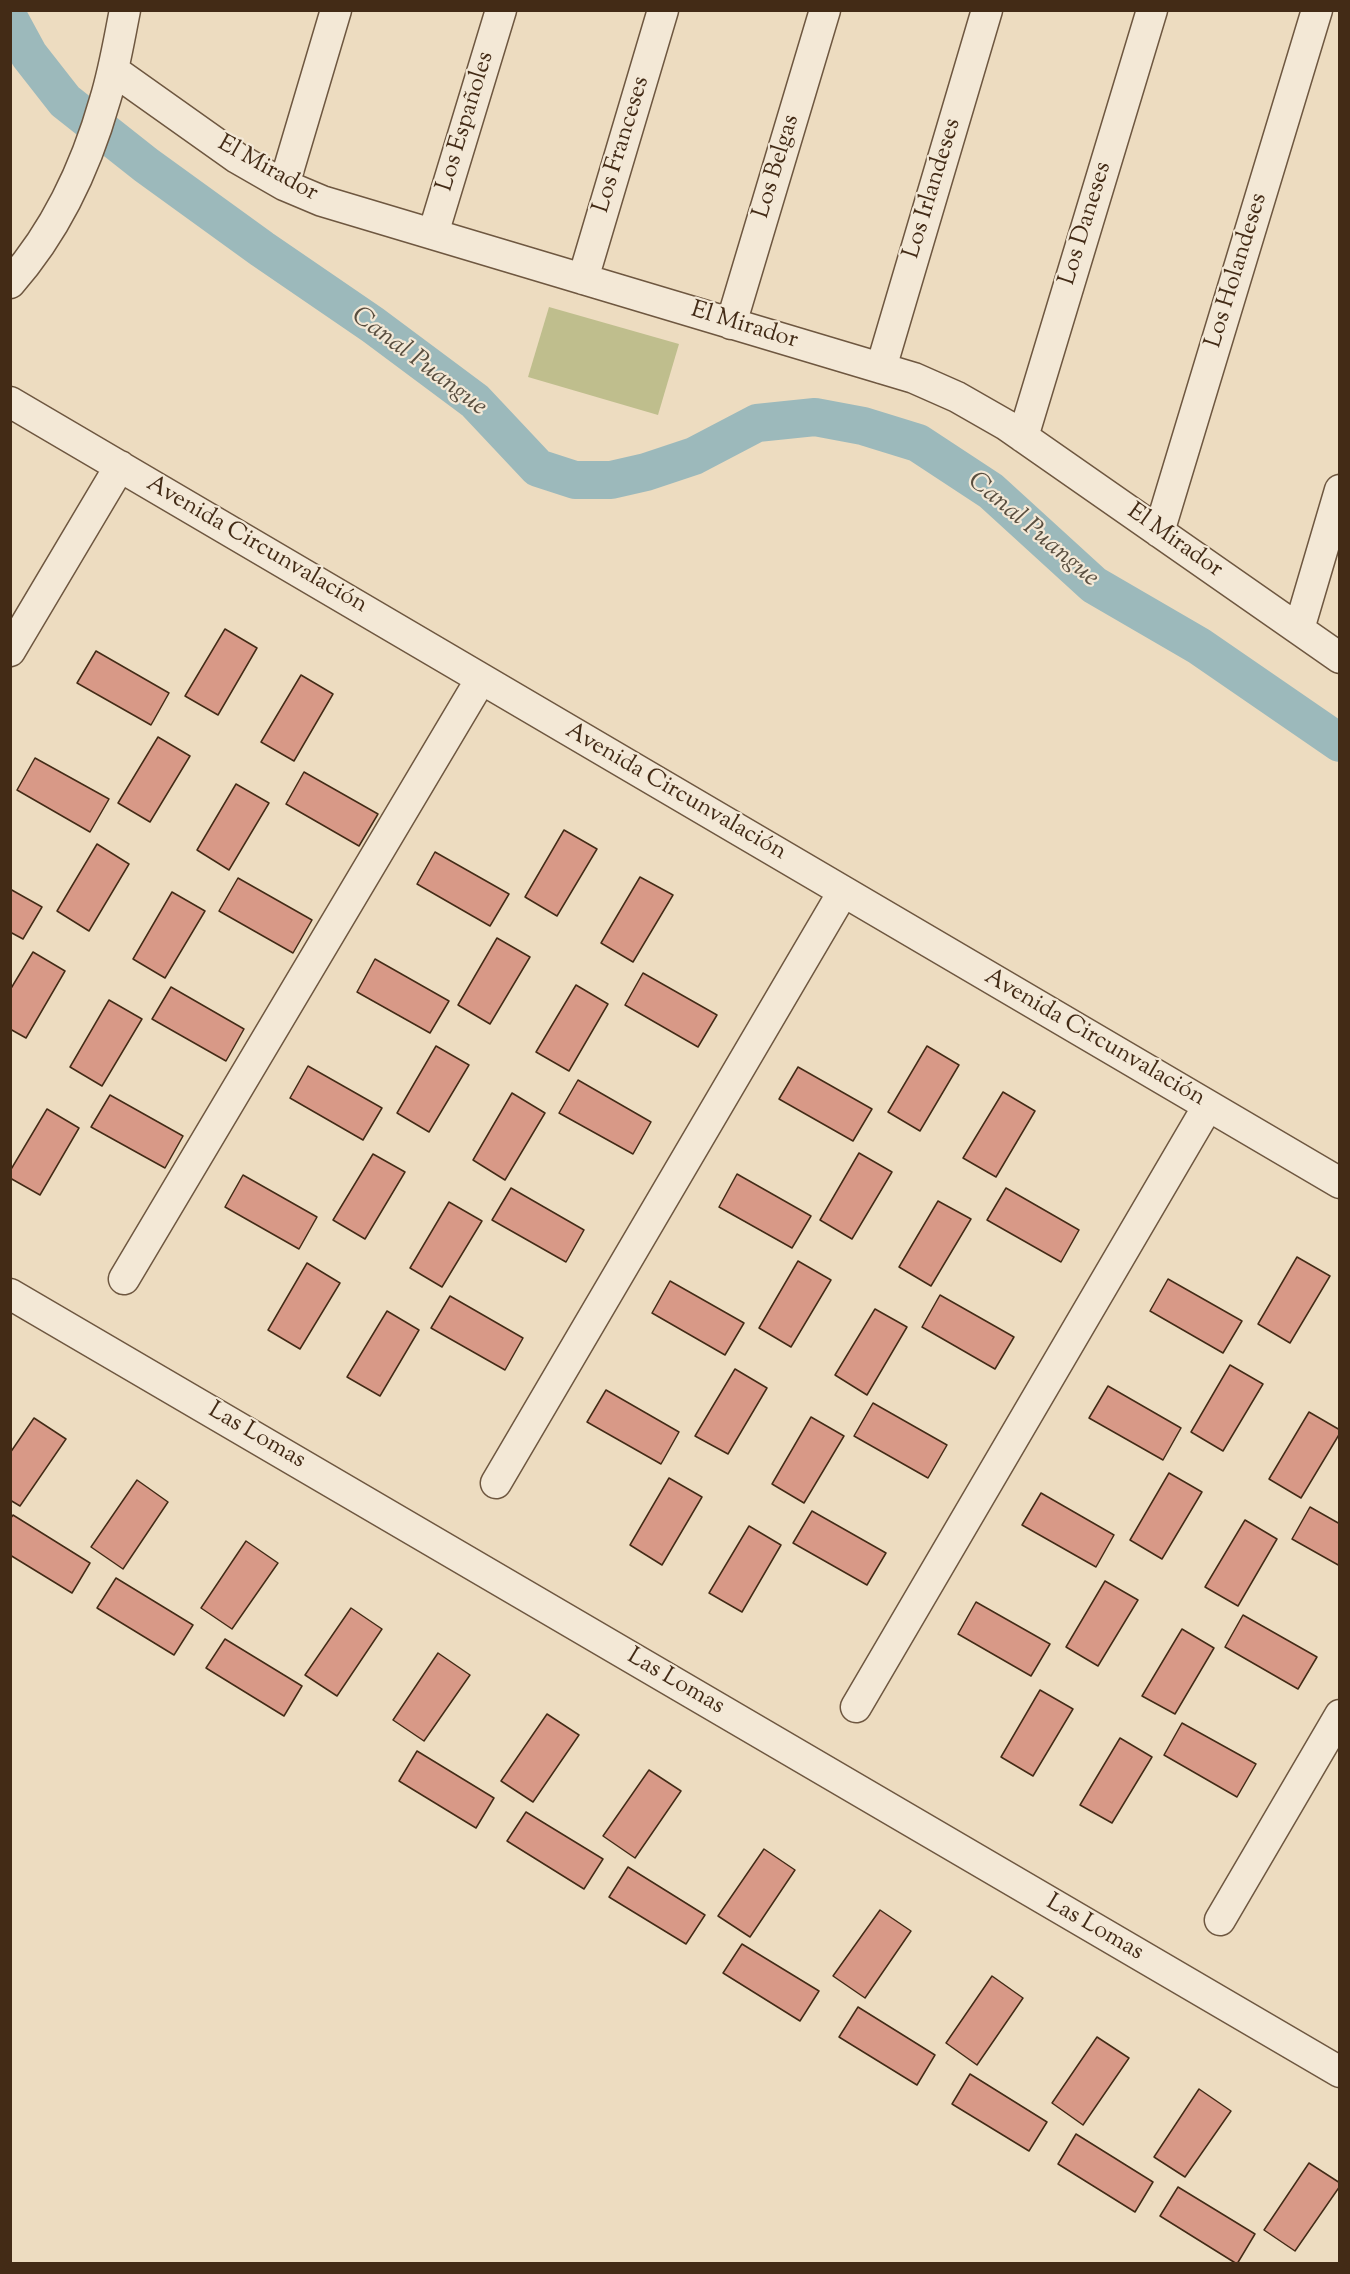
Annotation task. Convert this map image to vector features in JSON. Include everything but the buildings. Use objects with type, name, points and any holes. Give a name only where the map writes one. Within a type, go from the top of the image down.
[{"type":"street","points":[[10,283],[30,261],[49,232],[65,202],[91,141],[113,70],[125,10]]},
{"type":"street","points":[[284,185],[336,10]]},
{"type":"street","name":"Los Españoles","points":[[433,234],[501,10]]},
{"type":"street","name":"Los Franceses","points":[[583,279],[663,10]]},
{"type":"street","name":"Los Belgas","points":[[731,324],[825,10]]},
{"type":"street","name":"Los Irlandeses","points":[[881,368],[987,10]]},
{"type":"street","name":"Los Daneses","points":[[1023,437],[1152,10]]},
{"type":"street","name":"Los Holandeses","points":[[1159,532],[1317,10]]},
{"type":"street","name":"El Mirador","points":[[113,70],[237,158],[284,185],[322,201],[914,378],[957,397],[1023,437],[1340,658]]},
{"type":"street","name":"Avenida Circunvalación","points":[[10,402],[1340,1184]]},
{"type":"street","points":[[10,651],[120,466]]},
{"type":"street","points":[[1299,629],[1340,490]]},
{"type":"street","points":[[124,1279],[481,679]]},
{"type":"street","points":[[496,1483],[843,892]]},
{"type":"street","points":[[856,1707],[1208,1106]]},
{"type":"street","name":"Las Lomas","points":[[10,1294],[1340,2072]]},
{"type":"street","points":[[1220,1920],[1340,1716]]},
{"type":"shaded area","points":[[549,307],[679,344],[658,415],[528,377]]},
{"type":"waterway","name":"Canal Puangue","points":[[10,20],[29,55],[65,101],[146,165],[262,249],[373,325],[475,401],[538,468],[575,480],[611,480],[646,472],[694,456],[757,423],[815,417],[863,426],[918,443],[991,491],[1094,585],[1199,646],[1340,743]]}]
